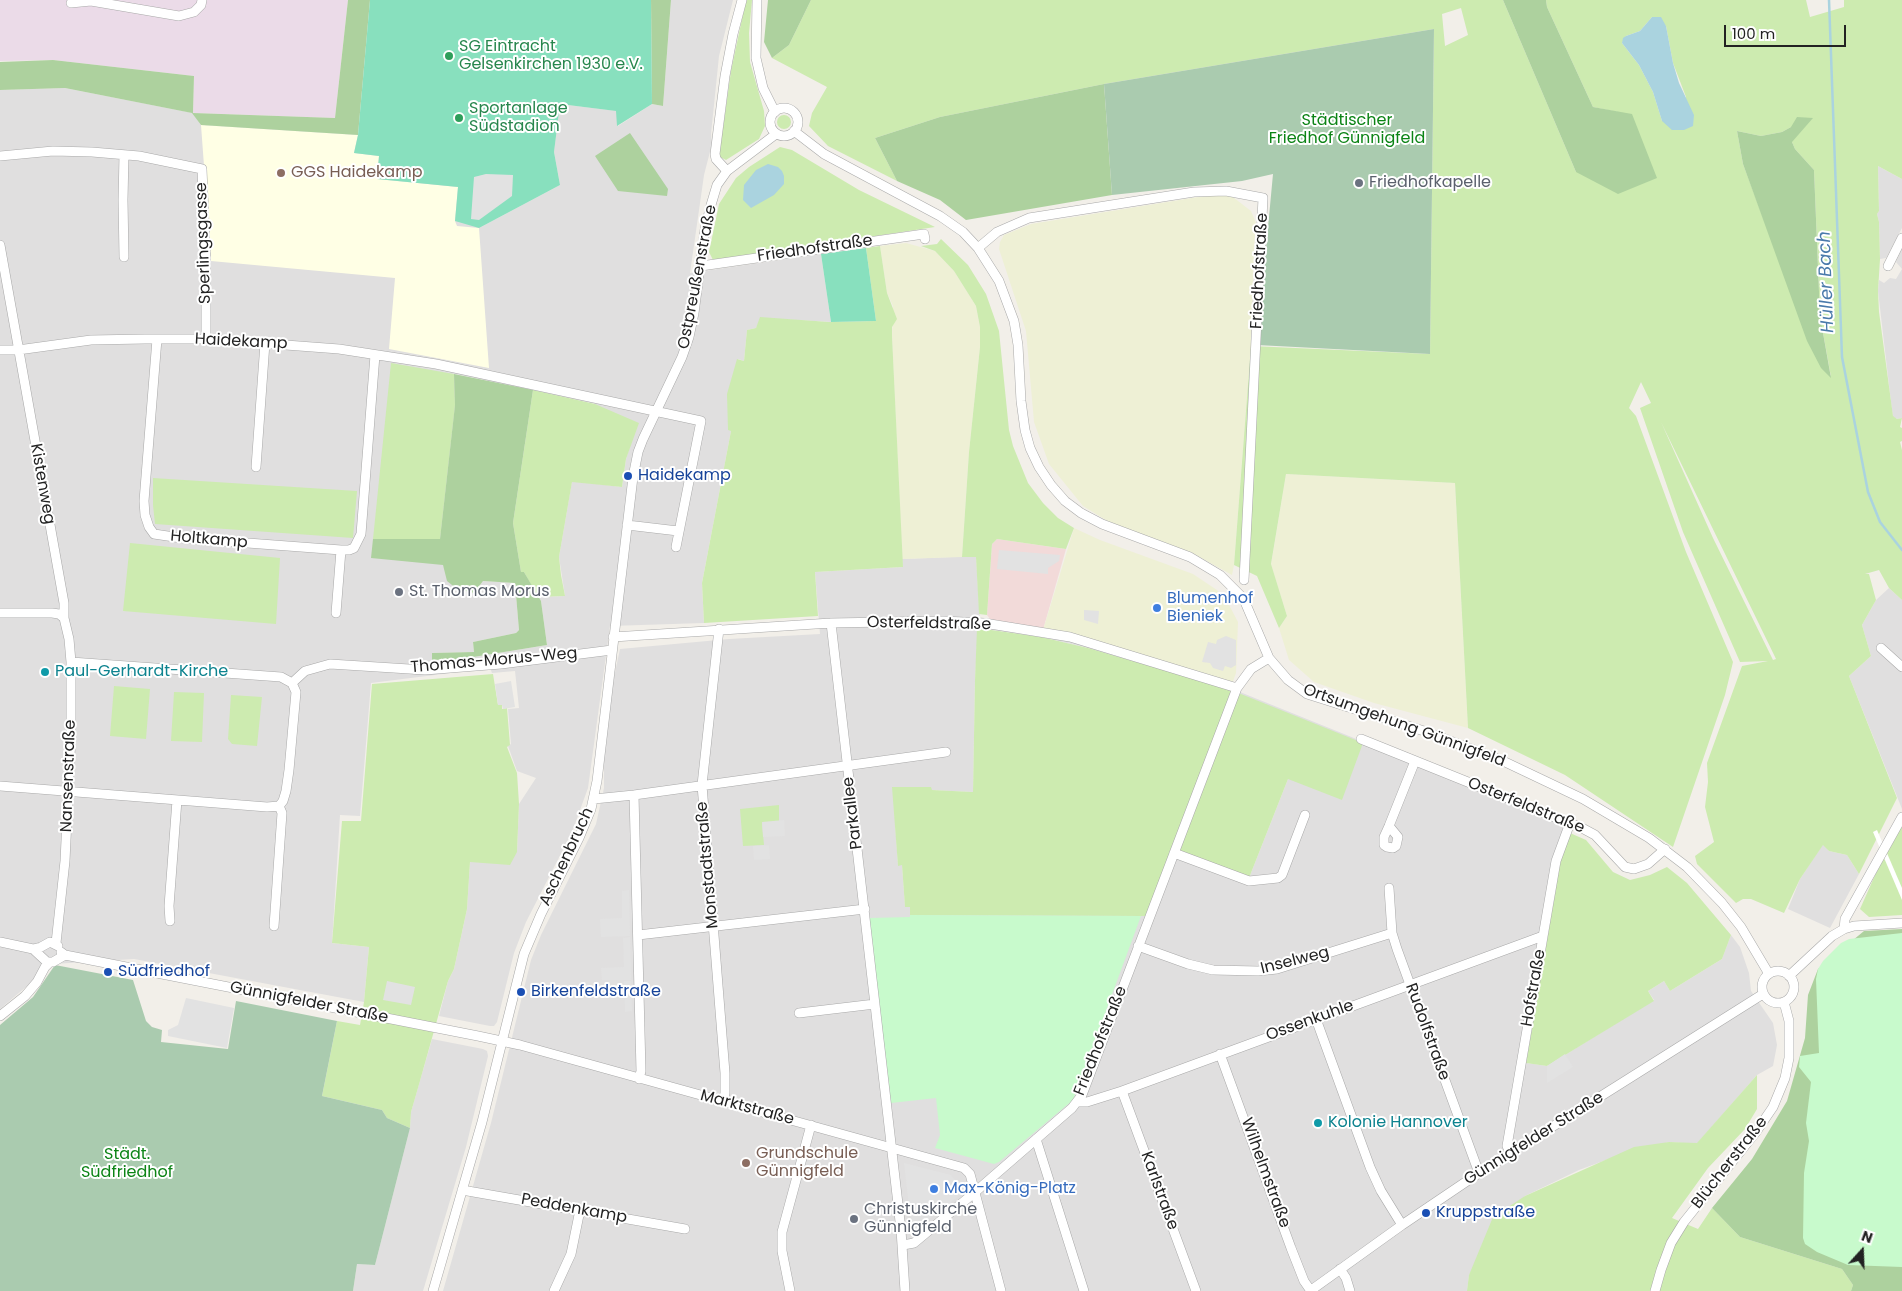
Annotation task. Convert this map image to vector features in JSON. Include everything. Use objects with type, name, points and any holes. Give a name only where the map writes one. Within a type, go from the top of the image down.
[{"type":"street","points":[[71,3],[92,1],[179,16],[194,12],[201,5],[202,0]]},
{"type":"street","points":[[727,171],[716,159],[716,148],[727,67],[742,0]]},
{"type":"street","points":[[757,0],[755,28],[756,58],[763,88],[774,112]]},
{"type":"street","points":[[778,109],[787,109],[794,113],[797,122],[794,131],[788,135],[776,134],[770,123],[774,112],[778,109]]},
{"type":"street","name":"Ortsumgehung Günnigfeld","points":[[794,131],[824,154],[940,216],[963,232],[978,248],[999,281],[1014,321],[1018,345],[1019,378],[1025,430],[1039,467],[1065,501],[1081,513],[1102,524],[1190,557],[1220,575],[1240,595],[1269,658],[1288,680],[1307,694],[1424,731],[1503,760],[1604,810],[1665,849]]},
{"type":"street","name":"Ostpreußenstraße","points":[[613,637],[638,452],[685,350],[694,313],[708,213],[717,185],[727,171],[776,134]]},
{"type":"street","name":"Sperlingsgasse","points":[[0,156],[54,151],[92,152],[138,156],[202,169],[206,261],[206,339]]},
{"type":"street","points":[[124,155],[122,200],[124,257]]},
{"type":"street","name":"Friedhofstraße","points":[[978,248],[998,232],[1030,218],[1194,192],[1226,191],[1263,198],[1244,580]]},
{"type":"street","name":"Friedhofstraße","points":[[701,266],[924,234],[925,239]]},
{"type":"street","points":[[1888,266],[1902,238]]},
{"type":"street","name":"Kistenweg","points":[[0,245],[64,603],[64,618]]},
{"type":"street","name":"Haidekamp","points":[[0,350],[18,350],[91,340],[157,339],[206,339],[339,349],[436,364],[657,410]]},
{"type":"street","name":"Holtkamp","points":[[157,339],[144,501],[145,515],[149,527],[154,534],[341,550]]},
{"type":"street","points":[[256,467],[265,343]]},
{"type":"street","points":[[336,613],[341,550],[354,548],[361,534],[375,355]]},
{"type":"street","points":[[657,410],[701,421],[676,547]]},
{"type":"street","points":[[627,525],[678,531]]},
{"type":"street","points":[[0,613],[52,613],[59,614],[64,618]]},
{"type":"street","name":"Nansenstraße","points":[[54,940],[65,862],[72,716],[71,662],[69,639],[64,618]]},
{"type":"street","name":"Osterfeldstraße","points":[[613,637],[831,623],[943,621],[984,623],[1070,637],[1237,688]]},
{"type":"street","name":"Parkallee","points":[[831,623],[903,1245],[905,1291]]},
{"type":"street","name":"Monstadtstraße","points":[[719,629],[702,785],[725,1073],[726,1093],[723,1102]]},
{"type":"street","name":"Aschenbruch","points":[[433,1291],[462,1190],[528,940],[588,819],[594,799],[613,637]]},
{"type":"street","points":[[1881,648],[1902,667]]},
{"type":"street","name":"Thomas-Morus-Weg","points":[[292,683],[305,671],[330,664],[426,670],[501,664],[612,650]]},
{"type":"street","name":"Friedhofstraße","points":[[903,1245],[914,1243],[974,1193],[1072,1108],[1082,1095],[1237,688],[1252,669],[1269,658]]},
{"type":"street","points":[[0,786],[268,808],[279,806],[283,801],[290,770],[296,692],[292,683],[281,678],[71,662]]},
{"type":"street","name":"Osterfeldstraße","points":[[1362,739],[1570,823],[1595,836],[1625,867],[1634,869],[1648,864],[1665,849]]},
{"type":"street","points":[[594,799],[946,752]]},
{"type":"street","points":[[1389,826],[1414,761]]},
{"type":"street","points":[[634,795],[641,1071],[639,1079]]},
{"type":"street","points":[[170,921],[169,906],[177,800]]},
{"type":"street","points":[[274,926],[282,813],[279,806]]},
{"type":"street","points":[[1174,853],[1249,881],[1278,878],[1282,875],[1305,814]]},
{"type":"street","points":[[1844,929],[1851,908],[1902,817]]},
{"type":"street","name":"Hofstraße","points":[[1511,1153],[1507,1146],[1556,861],[1570,823]]},
{"type":"street","points":[[1665,849],[1687,867],[1722,903],[1752,943],[1769,974]]},
{"type":"street","name":"Rudolfstraße","points":[[1389,888],[1392,933],[1479,1173]]},
{"type":"street","points":[[638,935],[865,909]]},
{"type":"street","points":[[1789,976],[1827,941],[1844,929],[1854,926],[1902,923]]},
{"type":"street","name":"Inselweg","points":[[1138,946],[1195,966],[1214,970],[1251,972],[1277,968],[1392,933]]},
{"type":"street","name":"Ossenkuhle","points":[[1076,1102],[1087,1102],[1122,1091],[1543,936]]},
{"type":"street","points":[[0,942],[42,957],[62,955],[54,940],[42,957],[37,982],[25,996],[0,1016]]},
{"type":"street","name":"Günnigfelder Straße","points":[[62,955],[502,1041]]},
{"type":"street","points":[[1780,972],[1789,976],[1793,983],[1791,995],[1784,1002],[1772,1002],[1767,999],[1763,994],[1763,982],[1769,974],[1780,972]]},
{"type":"street","name":"Günnigfelder Straße","points":[[1310,1291],[1479,1173],[1763,994]]},
{"type":"street","name":"Blücherstraße","points":[[1655,1291],[1660,1270],[1671,1243],[1684,1222],[1756,1132],[1773,1107],[1789,1058],[1789,1020],[1784,1002]]},
{"type":"street","points":[[799,1013],[875,1004]]},
{"type":"street","points":[[1316,1019],[1374,1175],[1381,1191],[1402,1225]]},
{"type":"street","name":"Marktstraße","points":[[502,1041],[964,1168],[970,1174],[974,1193]]},
{"type":"street","name":"Wilhelmstraße","points":[[1220,1054],[1290,1248],[1310,1291]]},
{"type":"street","name":"Karlstraße","points":[[1122,1091],[1196,1291]]},
{"type":"street","points":[[790,1291],[783,1259],[782,1232],[811,1125]]},
{"type":"street","points":[[1036,1138],[1084,1291]]},
{"type":"street","name":"Peddenkamp","points":[[462,1190],[685,1229]]},
{"type":"street","points":[[974,1193],[1001,1291]]},
{"type":"street","points":[[554,1291],[571,1254],[580,1210]]},
{"type":"street","points":[[1340,1269],[1346,1278],[1350,1291]]},
{"type":"shaded area","points":[[0,0],[348,0],[335,118],[193,113],[194,76],[53,60],[0,61]]},
{"type":"shaded area","points":[[671,0],[733,0],[719,56],[711,134],[712,144],[704,175],[690,273],[821,254],[831,322],[761,318],[756,328],[747,330],[744,361],[738,359],[731,431],[702,583],[704,623],[610,626],[588,788],[572,832],[526,922],[514,953],[497,1022],[494,1026],[490,1026],[439,1016],[448,981],[454,969],[467,909],[470,862],[517,852],[519,804],[536,778],[517,771],[508,746],[511,744],[508,709],[519,708],[515,671],[492,673],[490,668],[371,683],[360,816],[340,815],[332,943],[369,947],[364,1002],[134,959],[53,964],[0,1009],[0,90],[65,88],[193,113],[201,125],[358,135],[379,156],[458,187],[479,228],[560,185],[554,152],[560,104],[617,111],[618,126],[652,104],[663,106]],"holes":[[[455,374],[595,404],[630,446],[622,487],[572,481],[559,557],[565,596],[538,597],[541,601],[547,645],[461,659],[432,660],[432,653],[474,652],[473,642],[516,633],[519,630],[515,583],[483,581],[474,593],[457,589],[443,565],[373,539],[440,539],[455,405]]]},
{"type":"shaded area","points":[[201,125],[358,135],[354,153],[379,156],[377,179],[458,187],[455,221],[457,226],[479,228],[489,368],[389,349],[395,278],[211,261]]},
{"type":"shaded area","points":[[1878,166],[1902,179],[1902,228],[1886,258],[1880,259],[1877,214],[1879,211]]},
{"type":"shaded area","name":"Sportanlage Südstadion","points":[[486,174],[513,175],[512,196],[479,220],[471,219],[474,177]]},
{"type":"shaded area","points":[[1229,194],[1251,211],[1256,223],[1251,346],[1232,575],[1196,555],[1109,522],[1083,506],[1049,464],[1034,422],[1026,331],[999,249],[1004,235],[1031,224],[1198,197]]},
{"type":"shaded area","points":[[906,243],[935,251],[954,271],[976,306],[980,327],[980,347],[969,452],[962,557],[902,559],[892,336],[893,306],[887,293],[880,246]]},
{"type":"shaded area","points":[[1902,249],[1902,269],[1896,262]]},
{"type":"shaded area","points":[[1902,269],[1902,418],[1897,419],[1893,417],[1878,291],[1879,280],[1884,283],[1890,278],[1896,279]]},
{"type":"shaded area","points":[[1286,474],[1455,483],[1468,728],[1374,703],[1314,682],[1289,660],[1279,628],[1287,616],[1271,565]]},
{"type":"shaded area","name":"Blumenhof Bieniek","points":[[1074,528],[1100,540],[1193,574],[1217,590],[1228,603],[1238,622],[1236,673],[1232,684],[1043,630]]},
{"type":"shaded area","points":[[997,539],[1066,549],[1043,630],[993,623],[987,615],[992,544]]},
{"type":"shaded area","points":[[999,550],[1060,555],[1059,561],[1048,568],[1048,574],[997,569]]},
{"type":"shaded area","points":[[976,556],[980,622],[1038,632],[1235,690],[1567,824],[1520,1062],[1547,1066],[1654,1000],[1648,991],[1664,981],[1670,991],[1722,959],[1731,935],[1740,947],[1749,973],[1751,991],[1773,1023],[1777,1045],[1773,1066],[1757,1075],[1697,1144],[1669,1142],[1606,1160],[1579,1170],[1525,1196],[1469,1275],[1467,1291],[443,1291],[491,1123],[531,960],[541,935],[596,824],[604,788],[604,754],[611,691],[620,649],[729,639],[820,634],[815,572],[903,567],[902,559]],"holes":[[[978,628],[1041,637],[1088,648],[1288,779],[1249,878],[1172,849],[911,915],[910,906],[905,906],[902,865],[898,865],[895,822],[931,787],[931,790],[973,792]]]},
{"type":"shaded area","points":[[1889,588],[1902,600],[1902,809],[1849,676],[1871,656],[1862,625],[1876,600]]},
{"type":"shaded area","points":[[1084,610],[1099,611],[1098,624],[1084,620]]},
{"type":"shaded area","points":[[1226,636],[1236,640],[1236,665],[1231,668],[1225,666],[1223,671],[1213,668],[1210,663],[1202,662],[1208,642],[1216,644],[1217,640]]},
{"type":"shaded area","points":[[511,681],[515,707],[503,709],[502,705],[498,705],[495,684]]},
{"type":"shaded area","points":[[784,820],[785,836],[763,837],[762,822]]},
{"type":"shaded area","points":[[1823,844],[1829,851],[1847,855],[1859,874],[1830,928],[1788,909],[1800,879]]},
{"type":"shaded area","points":[[769,845],[770,859],[754,860],[753,846]]},
{"type":"shaded area","points":[[629,890],[630,936],[601,937],[600,919],[622,918],[622,891]]},
{"type":"shaded area","points":[[630,937],[631,980],[602,980],[601,968],[624,967],[623,938]]},
{"type":"shaded area","points":[[387,981],[415,987],[411,1005],[383,1000]]},
{"type":"shaded area","points":[[624,981],[631,981],[632,1011],[625,1012]]},
{"type":"shaded area","points":[[186,998],[234,1008],[227,1048],[168,1036],[168,1030],[178,1025]]},
{"type":"shaded area","points":[[432,1039],[483,1049],[487,1051],[488,1056],[466,1147],[423,1291],[353,1291],[357,1264],[375,1265],[410,1128],[411,1112]]},
{"type":"shaded area","points":[[1565,1054],[1573,1067],[1547,1083],[1547,1066]]},
{"type":"shaded area","name":"Max-König-Platz","points":[[904,1163],[951,1175],[965,1191],[912,1233]]},
{"type":"green space","points":[[348,0],[370,0],[358,135],[201,125],[192,113],[65,88],[0,90],[0,62],[53,60],[194,76],[193,113],[335,118]]},
{"type":"green space","name":"Sportanlage Südstadion","points":[[370,0],[651,0],[652,104],[617,126],[616,111],[560,104],[554,152],[560,185],[479,228],[455,221],[458,187],[377,179],[379,156],[354,153],[358,135]]},
{"type":"green space","points":[[651,0],[671,0],[663,106],[652,104]]},
{"type":"green space","points":[[746,0],[752,0],[749,33],[750,62],[764,111],[765,126],[759,139],[726,160],[720,157],[720,149],[731,71]]},
{"type":"green space","points":[[768,0],[811,0],[789,45],[772,58],[764,42]]},
{"type":"green space","points":[[811,0],[1503,0],[1576,172],[1632,115],[1593,107],[1547,7],[1546,0],[1806,0],[1810,17],[1844,7],[1844,0],[1902,0],[1902,179],[1878,166],[1879,211],[1877,214],[1880,259],[1879,312],[1893,416],[1897,419],[1902,418],[1900,427],[1902,428],[1902,441],[1900,442],[1902,450],[1902,600],[1889,588],[1879,570],[1865,574],[1869,574],[1876,600],[1862,625],[1871,656],[1849,676],[1897,798],[1859,874],[1847,855],[1829,851],[1823,845],[1800,879],[1784,913],[1751,899],[1743,899],[1736,903],[1697,864],[1695,856],[1714,842],[1705,807],[1708,782],[1707,763],[1742,666],[1768,661],[1740,662],[1683,532],[1640,408],[1651,403],[1641,382],[1629,408],[1636,416],[1686,552],[1733,662],[1725,695],[1673,847],[1565,775],[1468,728],[1455,483],[1286,474],[1271,564],[1287,616],[1279,628],[1257,576],[1234,565],[1251,346],[1430,354],[1434,29],[1104,84],[940,117],[875,138],[897,181],[828,146],[809,126],[812,113],[827,87],[772,58],[789,45]],"holes":[[[1461,8],[1468,35],[1445,46],[1442,14]],[[1652,17],[1666,26],[1673,63],[1686,97],[1662,121],[1653,92],[1639,65],[1622,43],[1626,36],[1640,31]],[[1791,127],[1792,142],[1795,149],[1814,170],[1820,316],[1831,377],[1774,247],[1743,164],[1737,131],[1761,136],[1782,132]],[[1661,422],[1776,659],[1773,660],[1713,538]]]},
{"type":"green space","points":[[1503,0],[1546,0],[1547,7],[1593,107],[1632,114],[1657,178],[1618,194],[1576,172]]},
{"type":"green space","name":"Städtischer Friedhof Günnigfeld","points":[[1434,29],[1430,354],[1257,345],[1273,174],[1242,181],[1112,195],[1104,84]]},
{"type":"green space","points":[[1104,84],[1112,195],[966,220],[940,200],[897,181],[875,138],[940,117]]},
{"type":"green space","points":[[781,115],[787,115],[791,122],[787,129],[781,129],[777,125],[777,119]]},
{"type":"green space","points":[[1797,117],[1813,118],[1792,142],[1795,149],[1814,170],[1820,316],[1831,378],[1821,368],[1807,341],[1743,164],[1737,131],[1761,136],[1782,132],[1791,127]]},
{"type":"green space","points":[[630,133],[668,189],[667,196],[618,191],[595,156]]},
{"type":"green space","points":[[780,147],[792,150],[859,190],[935,227],[713,260],[709,252],[719,204],[736,178],[749,167]]},
{"type":"green space","points":[[941,239],[968,265],[986,294],[999,331],[1009,430],[1013,446],[1028,483],[1043,503],[1058,518],[1074,528],[1066,549],[997,539],[992,544],[987,615],[979,614],[976,557],[962,557],[969,452],[980,347],[980,327],[976,306],[954,271],[935,251],[921,246],[937,244]]},
{"type":"green space","points":[[880,246],[887,293],[897,319],[892,327],[892,336],[903,567],[815,572],[818,616],[704,623],[702,583],[731,431],[728,430],[727,394],[737,359],[744,361],[747,330],[756,328],[760,317],[829,322],[876,321],[866,248]]},
{"type":"green space","points":[[866,248],[876,321],[831,322],[821,254]]},
{"type":"green space","points":[[391,363],[454,374],[455,405],[440,539],[373,539]]},
{"type":"green space","points":[[454,374],[533,390],[513,523],[521,572],[524,572],[541,601],[547,645],[461,659],[432,660],[432,653],[474,652],[473,642],[516,633],[519,630],[515,583],[483,581],[474,593],[457,589],[447,581],[443,565],[371,558],[373,539],[440,539],[455,405]]},
{"type":"green space","points":[[533,390],[595,404],[639,423],[626,459],[622,487],[572,482],[559,557],[565,596],[538,597],[524,572],[521,572],[513,523]]},
{"type":"green space","points":[[153,478],[357,491],[353,538],[155,524]]},
{"type":"green space","points":[[130,543],[280,558],[276,624],[123,611]]},
{"type":"green space","points":[[977,628],[1041,637],[1088,648],[1231,690],[1363,743],[1342,800],[1288,779],[1249,878],[1172,849],[1146,916],[910,915],[910,907],[905,907],[902,865],[898,866],[892,787],[931,787],[932,790],[973,792]]},
{"type":"green space","points":[[493,674],[498,705],[502,705],[502,709],[507,708],[510,745],[507,747],[517,773],[519,804],[517,852],[510,865],[470,862],[467,909],[454,969],[448,981],[411,1112],[410,1128],[387,1118],[382,1110],[322,1096],[337,1021],[360,1025],[369,947],[332,943],[342,821],[361,821],[372,684]]},
{"type":"green space","points":[[114,686],[150,689],[146,739],[110,736]]},
{"type":"green space","points":[[174,692],[204,693],[202,742],[171,741]]},
{"type":"green space","points":[[231,695],[262,697],[257,746],[232,744],[228,739]]},
{"type":"green space","points":[[779,805],[779,821],[762,823],[764,845],[743,846],[740,809]]},
{"type":"green space","points":[[1902,826],[1902,915],[1869,917],[1860,909],[1876,873]]},
{"type":"green space","points":[[1570,833],[1586,840],[1613,872],[1630,880],[1650,875],[1667,867],[1687,883],[1731,935],[1722,959],[1670,991],[1664,981],[1648,991],[1654,1001],[1547,1066],[1526,1063],[1560,864]]},
{"type":"green space","points":[[910,915],[1141,916],[1073,1100],[999,1162],[994,1164],[935,1148],[940,1135],[936,1098],[891,1103],[869,918],[910,917]]},
{"type":"green space","points":[[1902,929],[1902,1291],[1851,1291],[1853,1285],[1842,1269],[1740,1237],[1712,1208],[1752,1159],[1787,1101],[1805,1038],[1808,995],[1818,969],[1864,931]]},
{"type":"green space","points":[[1902,933],[1902,1267],[1848,1265],[1817,1252],[1805,1244],[1803,1238],[1804,1173],[1809,1141],[1806,1123],[1811,1082],[1799,1067],[1800,1056],[1819,1053],[1816,979],[1818,969],[1823,961],[1841,943],[1849,939]]},
{"type":"green space","name":"Städt. Südfriedhof","points":[[55,965],[133,980],[146,1021],[152,1027],[162,1030],[161,1042],[228,1049],[236,1001],[337,1021],[322,1096],[382,1110],[387,1118],[410,1128],[375,1265],[357,1264],[353,1291],[0,1291],[0,1025],[33,997]]},
{"type":"green space","points":[[1757,1075],[1757,1109],[1745,1129],[1708,1168],[1672,1218],[1698,1229],[1712,1208],[1740,1237],[1842,1269],[1853,1285],[1851,1291],[1467,1291],[1469,1275],[1493,1217],[1525,1196],[1634,1147],[1669,1142],[1697,1143]]},
{"type":"water","points":[[1652,17],[1661,17],[1666,26],[1679,83],[1694,115],[1693,126],[1684,130],[1672,130],[1662,121],[1653,92],[1639,65],[1622,43],[1623,38],[1640,31]]},
{"type":"water","points":[[768,164],[778,167],[782,171],[784,184],[774,195],[751,208],[743,200],[744,185],[756,170]]},
{"type":"pier","points":[[1877,830],[1902,888],[1902,900],[1873,832]]},
{"type":"waterway","name":"Hüller Bach","points":[[1829,0],[1842,357],[1868,492],[1880,522],[1902,550]]},
{"type":"place","name":"SG Eintracht Gelsenkirchen 1930 e.V.","points":[[449,56]]},
{"type":"place","name":"Sportanlage Südstadion","points":[[459,118]]},
{"type":"place","name":"GGS Haidekamp","points":[[281,173]]},
{"type":"place","name":"Friedhofkapelle","points":[[1359,183]]},
{"type":"place","name":"Haidekamp","points":[[628,476]]},
{"type":"place","name":"St. Thomas Morus","points":[[399,592]]},
{"type":"place","name":"Blumenhof Bieniek","points":[[1157,608]]},
{"type":"place","name":"Paul-Gerhardt-Kirche","points":[[45,672]]},
{"type":"place","name":"Südfriedhof","points":[[108,972]]},
{"type":"place","name":"Birkenfeldstraße","points":[[521,992]]},
{"type":"place","name":"Kolonie Hannover","points":[[1318,1123]]},
{"type":"place","name":"Grundschule Günnigfeld","points":[[746,1163]]},
{"type":"place","name":"Max-König-Platz","points":[[934,1189]]},
{"type":"place","name":"Kruppstraße","points":[[1426,1213]]},
{"type":"place","name":"Christuskirche Günnigfeld","points":[[854,1219]]}]
